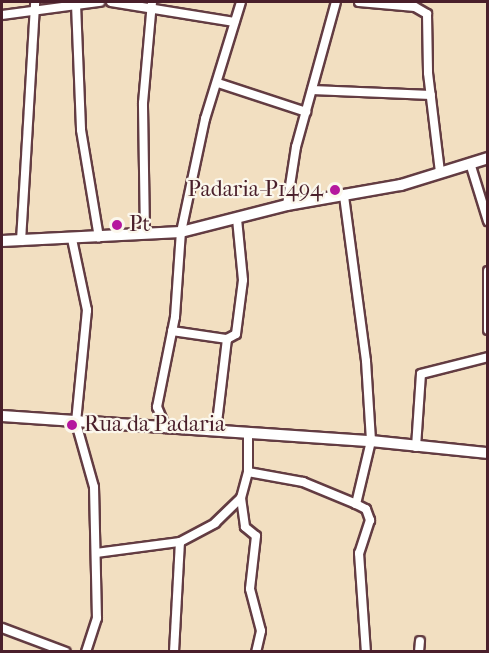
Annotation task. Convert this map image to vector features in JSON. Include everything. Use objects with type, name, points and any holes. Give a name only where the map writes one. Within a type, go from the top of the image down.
[{"type":"street","points":[[21,242],[35,2]]},
{"type":"street","points":[[2,15],[100,2]]},
{"type":"street","points":[[111,2],[152,4],[234,22]]},
{"type":"street","points":[[166,428],[157,407],[172,331],[181,232],[199,143],[241,2]]},
{"type":"street","points":[[287,205],[296,147],[336,2]]},
{"type":"street","points":[[359,2],[407,4],[427,14],[431,95],[440,172]]},
{"type":"street","points":[[76,4],[81,130],[99,237]]},
{"type":"street","points":[[145,234],[143,103],[152,4]]},
{"type":"street","points":[[218,83],[306,112]]},
{"type":"street","points":[[312,90],[431,95]]},
{"type":"street","points":[[2,241],[21,242],[181,232],[287,205],[401,185],[488,158]]},
{"type":"street","points":[[470,164],[488,221]]},
{"type":"street","points":[[344,196],[366,361],[371,441],[356,504]]},
{"type":"street","points":[[172,331],[227,339],[236,334],[243,280],[237,219]]},
{"type":"street","points":[[72,239],[87,310],[76,423],[94,488],[96,618],[86,651]]},
{"type":"street","points":[[488,271],[486,297],[488,330]]},
{"type":"street","points":[[216,431],[227,339]]},
{"type":"street","points":[[416,447],[421,374],[488,357]]},
{"type":"street","points":[[2,416],[76,423],[371,441],[488,453]]},
{"type":"street","points":[[248,433],[248,472],[242,498],[245,527],[256,536],[250,589],[261,631],[256,651]]},
{"type":"street","points":[[248,472],[303,482],[366,509],[370,520],[359,553],[366,651]]},
{"type":"street","points":[[96,553],[180,542],[215,523],[242,498]]},
{"type":"street","points":[[174,651],[180,542]]},
{"type":"street","points":[[2,628],[66,651]]},
{"type":"street","points":[[419,651],[420,641]]},
{"type":"place","name":"Padaria-P1494","points":[[335,190]]},
{"type":"place","name":"Pt","points":[[117,225]]},
{"type":"place","name":"Rua da Padaria","points":[[72,425]]}]
